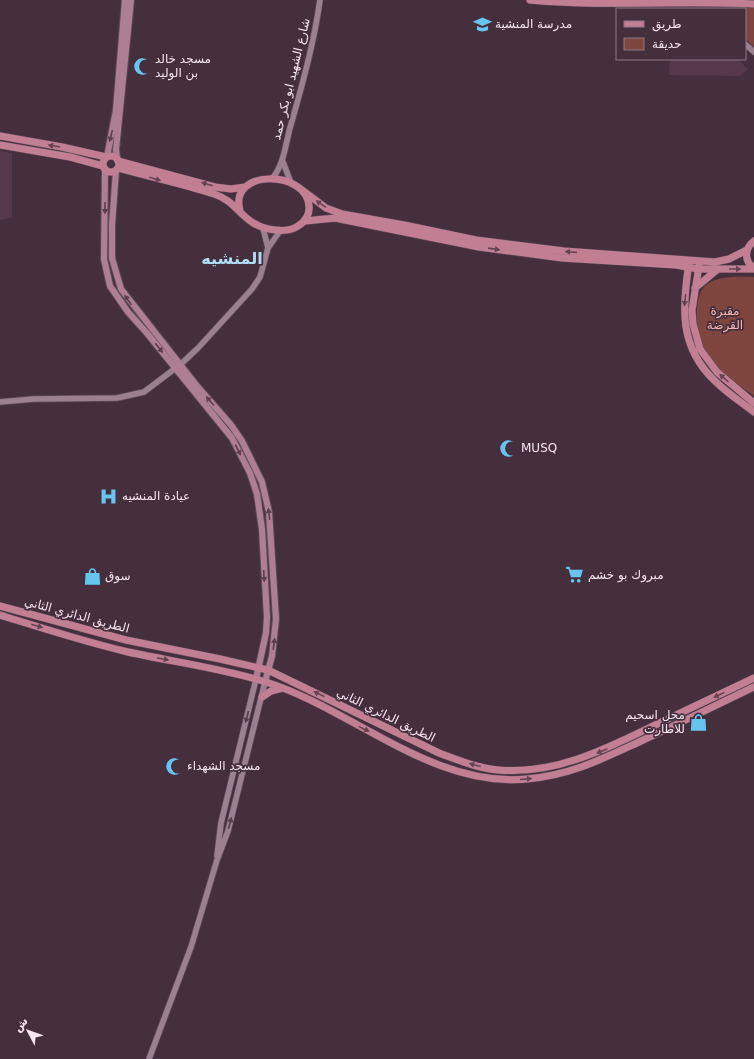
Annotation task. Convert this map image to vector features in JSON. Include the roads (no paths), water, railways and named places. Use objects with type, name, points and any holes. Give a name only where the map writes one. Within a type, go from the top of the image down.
[{"type":"main road","points":[[125,0],[116,110],[104,167],[104,248],[107,277],[115,294],[128,312],[232,438],[250,473],[257,494],[262,529],[267,618],[266,633],[256,679]]},
{"type":"main road","points":[[132,0],[116,150],[117,164],[111,249],[116,280],[127,299],[242,441],[262,482],[270,512],[276,606],[274,640],[266,682]]},
{"type":"main road","points":[[530,0],[586,2],[722,1],[754,4]]},
{"type":"main road","points":[[0,136],[107,157],[114,156],[117,164]]},
{"type":"main road","points":[[0,145],[70,157],[104,167],[110,172],[117,164]]},
{"type":"main road","points":[[117,164],[215,187],[231,189],[245,187]]},
{"type":"main road","points":[[117,164],[214,194],[240,211],[250,222],[263,228],[280,231],[294,229],[305,221],[335,218],[479,247],[522,253],[562,258],[676,265],[689,264]]},
{"type":"main road","points":[[240,211],[239,198],[245,187],[252,181],[272,179],[291,183],[326,208],[342,214],[476,240],[523,247],[699,265],[718,269],[754,269]]},
{"type":"main road","points":[[302,190],[308,201],[309,207],[305,221]]},
{"type":"main road","points":[[699,265],[725,261],[747,250],[754,241]]},
{"type":"main road","points":[[747,250],[747,259],[754,269]]},
{"type":"main road","points":[[689,264],[684,313],[687,334],[692,351],[714,380],[754,412]]},
{"type":"main road","points":[[676,265],[687,280]]},
{"type":"main road","points":[[699,265],[692,313],[702,353],[724,378],[754,403]]},
{"type":"main road","points":[[695,288],[718,269]]},
{"type":"main road","name":"الطريق الدائري الثاني","points":[[0,606],[126,640],[268,670],[432,750],[466,762],[498,770],[533,769],[559,765],[601,751],[754,678]]},
{"type":"main road","name":"الطريق الدائري الثاني","points":[[0,616],[125,651],[228,671],[266,682],[312,701],[360,727],[425,758],[463,772],[510,780],[562,774],[587,766],[613,756],[754,687]]},
{"type":"main road","points":[[262,697],[272,691],[283,688]]},
{"type":"street","name":"شارع الشهيد ابو بكر حمد","points":[[272,179],[283,162],[285,146],[306,68],[320,0]]},
{"type":"street","points":[[746,45],[754,52]]},
{"type":"street","name":"شارع الشهيد ابو بكر حمد","points":[[283,162],[291,183]]},
{"type":"street","points":[[263,228],[268,248]]},
{"type":"street","points":[[0,402],[33,399],[117,398],[144,392],[181,364],[198,348],[252,289],[260,277],[268,248],[280,231]]},
{"type":"street","points":[[217,860],[221,823],[256,679]]},
{"type":"street","points":[[149,1059],[191,948],[217,860],[232,819],[266,682]]},
{"type":"place","name":"مدرسة المنشية","points":[[482,24]]},
{"type":"place","name":"مسجد خالد بن الوليد","points":[[142,66]]},
{"type":"place","name":"MUSQ","points":[[508,448]]},
{"type":"place","name":"عيادة المنشيه","points":[[109,496]]},
{"type":"place","name":"مبروك بو خشم","points":[[575,575]]},
{"type":"place","name":"سوق","points":[[92,576]]},
{"type":"place","name":"محل اسحيم للاطارت","points":[[698,722]]},
{"type":"place","name":"مسجد الشهداء","points":[[174,766]]},
{"type":"district","name":"المنشيه","points":[[232,258]]},
{"type":"park label","name":"مقبرة القرضة","points":[[725,318]]}]
